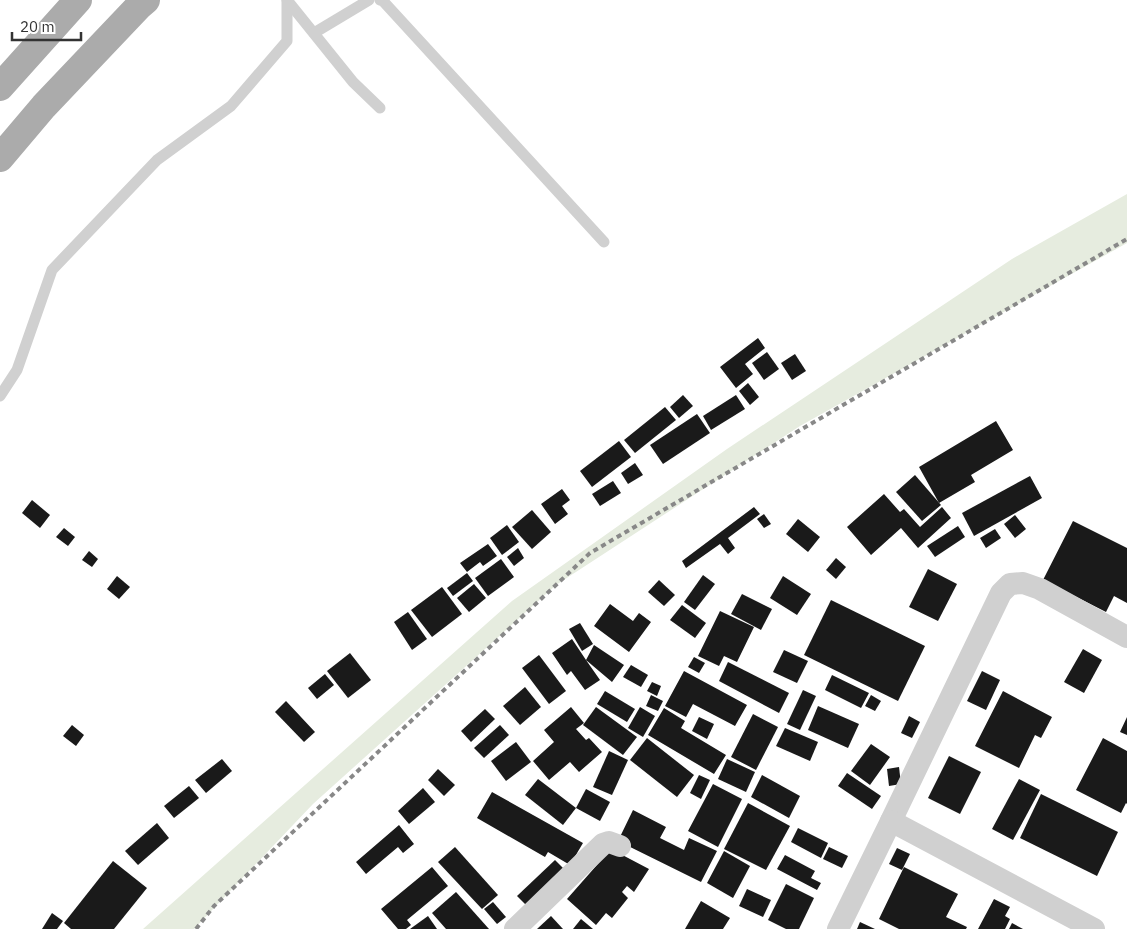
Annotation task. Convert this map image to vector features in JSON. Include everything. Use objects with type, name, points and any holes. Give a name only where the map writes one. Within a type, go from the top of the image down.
[{"type":"main road","points":[[0,87],[78,0]]},
{"type":"main road","points":[[0,158],[44,106],[146,0]]},
{"type":"street","points":[[838,929],[892,821],[1000,593],[1010,584],[1023,583],[1040,589],[1127,637]]},
{"type":"street","points":[[892,821],[1094,929]]},
{"type":"street","points":[[516,929],[603,844],[609,842],[620,846]]},
{"type":"lane","points":[[287,0],[353,82],[380,108]]},
{"type":"lane","points":[[0,396],[16,370],[52,270],[157,160],[231,106],[288,41],[287,0]]},
{"type":"lane","points":[[314,33],[369,0]]},
{"type":"lane","points":[[380,0],[604,242]]},
{"type":"shaded area","points":[[1127,194],[1127,243],[800,426],[556,585],[313,804],[194,929],[143,929],[512,601],[727,449],[1012,259]]},
{"type":"building","points":[[758,338],[765,348],[745,364],[753,374],[736,388],[720,367]]},
{"type":"building","points":[[767,352],[779,369],[764,380],[752,363]]},
{"type":"building","points":[[795,354],[806,371],[792,380],[781,363]]},
{"type":"building","points":[[748,383],[759,397],[750,405],[739,391]]},
{"type":"building","points":[[683,395],[693,406],[679,418],[670,407]]},
{"type":"building","points":[[736,395],[745,409],[711,430],[703,416]]},
{"type":"building","points":[[665,407],[676,420],[635,453],[624,440]]},
{"type":"building","points":[[697,414],[710,433],[663,464],[650,445]]},
{"type":"building","points":[[996,421],[1013,450],[971,475],[975,482],[939,503],[919,467]]},
{"type":"building","points":[[619,441],[631,457],[592,487],[580,471]]},
{"type":"building","points":[[635,463],[643,475],[628,484],[621,473]]},
{"type":"building","points":[[915,475],[941,505],[922,521],[896,492]]},
{"type":"building","points":[[1030,476],[1042,498],[974,536],[962,513]]},
{"type":"building","points":[[613,481],[621,493],[600,506],[592,494]]},
{"type":"building","points":[[562,489],[570,500],[562,506],[568,514],[555,524],[541,504]]},
{"type":"building","points":[[884,494],[900,512],[904,509],[920,527],[942,507],[951,518],[918,548],[901,528],[871,555],[847,527]]},
{"type":"building","points":[[32,500],[50,515],[40,528],[22,513]]},
{"type":"building","points":[[754,507],[760,514],[728,538],[735,548],[728,554],[720,544],[686,568],[682,561]]},
{"type":"building","points":[[532,510],[551,532],[532,549],[512,527]]},
{"type":"building","points":[[764,514],[771,524],[764,528],[757,519]]},
{"type":"building","points":[[1015,515],[1026,529],[1015,538],[1004,524]]},
{"type":"building","points":[[798,519],[820,537],[808,552],[786,534]]},
{"type":"building","points":[[1073,521],[1127,548],[1127,603],[1114,596],[1106,612],[1043,580]]},
{"type":"building","points":[[507,525],[519,542],[502,555],[490,538]]},
{"type":"building","points":[[958,526],[965,537],[935,557],[927,546]]},
{"type":"building","points":[[64,528],[75,537],[68,546],[56,537]]},
{"type":"building","points":[[995,529],[1001,538],[986,548],[980,538]]},
{"type":"building","points":[[488,544],[497,556],[483,566],[480,562],[467,572],[460,563]]},
{"type":"building","points":[[518,548],[524,558],[514,566],[507,557]]},
{"type":"building","points":[[89,551],[98,559],[92,567],[82,560]]},
{"type":"building","points":[[836,558],[846,567],[836,579],[826,570]]},
{"type":"building","points":[[501,559],[514,577],[488,596],[475,578]]},
{"type":"building","points":[[928,569],[957,584],[938,621],[909,607]]},
{"type":"building","points":[[467,573],[473,581],[453,596],[447,588]]},
{"type":"building","points":[[703,575],[715,584],[695,610],[684,602]]},
{"type":"building","points":[[117,576],[130,587],[119,599],[107,589]]},
{"type":"building","points":[[783,576],[811,594],[797,615],[770,598]]},
{"type":"building","points":[[659,580],[675,595],[664,606],[648,592]]},
{"type":"building","points":[[474,584],[486,598],[469,612],[457,598]]},
{"type":"building","points":[[442,587],[462,614],[432,637],[411,610]]},
{"type":"building","points":[[742,594],[772,609],[761,630],[731,614]]},
{"type":"building","points":[[831,600],[925,646],[898,701],[804,655]]},
{"type":"building","points":[[610,604],[633,621],[639,613],[651,622],[629,652],[594,626]]},
{"type":"building","points":[[682,605],[706,623],[695,638],[670,620]]},
{"type":"building","points":[[720,611],[754,627],[737,662],[724,656],[719,666],[698,656]]},
{"type":"building","points":[[408,612],[427,639],[412,650],[394,622]]},
{"type":"building","points":[[580,623],[593,644],[582,651],[569,629]]},
{"type":"building","points":[[572,639],[600,680],[585,690],[571,671],[567,675],[552,653]]},
{"type":"building","points":[[594,645],[624,665],[612,682],[586,660]]},
{"type":"building","points":[[1083,649],[1102,660],[1084,693],[1064,682]]},
{"type":"building","points":[[784,650],[808,661],[797,683],[773,672]]},
{"type":"building","points":[[350,653],[371,680],[348,698],[327,671]]},
{"type":"building","points":[[539,655],[566,691],[549,704],[522,668]]},
{"type":"building","points":[[694,657],[705,663],[699,673],[688,667]]},
{"type":"building","points":[[728,662],[789,693],[779,713],[719,681]]},
{"type":"building","points":[[631,665],[648,675],[641,687],[623,677]]},
{"type":"building","points":[[684,671],[747,705],[735,726],[693,704],[686,717],[665,706]]},
{"type":"building","points":[[982,671],[1000,680],[986,710],[967,701]]},
{"type":"building","points":[[325,674],[334,685],[317,699],[308,688]]},
{"type":"building","points":[[832,675],[869,693],[861,708],[825,690]]},
{"type":"building","points":[[652,682],[661,686],[657,696],[647,691]]},
{"type":"building","points":[[525,687],[541,707],[520,725],[503,706]]},
{"type":"building","points":[[803,690],[816,696],[800,730],[787,724]]},
{"type":"building","points":[[605,691],[635,709],[627,722],[597,704]]},
{"type":"building","points":[[1003,691],[1052,717],[1041,738],[1035,735],[1019,768],[975,746]]},
{"type":"building","points":[[651,695],[663,701],[658,711],[646,706]]},
{"type":"building","points":[[871,695],[881,701],[875,711],[865,706]]},
{"type":"building","points":[[286,701],[315,732],[304,742],[275,712]]},
{"type":"building","points":[[818,706],[859,724],[848,748],[808,730]]},
{"type":"building","points":[[571,707],[584,723],[576,729],[586,740],[589,738],[602,752],[579,772],[570,762],[549,780],[533,761],[554,742],[544,730]]},
{"type":"building","points":[[596,707],[637,737],[623,755],[583,725]]},
{"type":"building","points":[[640,707],[655,716],[643,737],[628,728]]},
{"type":"building","points":[[664,708],[685,721],[681,728],[726,755],[714,774],[648,735]]},
{"type":"building","points":[[485,709],[495,719],[471,742],[461,731]]},
{"type":"building","points":[[753,714],[778,727],[756,770],[731,757]]},
{"type":"building","points":[[909,716],[920,722],[912,738],[901,733]]},
{"type":"building","points":[[699,717],[714,724],[707,739],[692,731]]},
{"type":"building","points":[[1127,717],[1127,735],[1120,732]]},
{"type":"building","points":[[72,725],[84,735],[76,746],[63,736]]},
{"type":"building","points":[[500,725],[509,735],[484,758],[474,748]]},
{"type":"building","points":[[785,728],[818,742],[810,761],[776,746]]},
{"type":"building","points":[[647,738],[694,775],[677,797],[630,760]]},
{"type":"building","points":[[1103,738],[1127,751],[1127,804],[1121,813],[1076,790]]},
{"type":"building","points":[[516,742],[531,762],[506,781],[491,761]]},
{"type":"building","points":[[871,744],[890,757],[870,785],[851,771]]},
{"type":"building","points":[[609,751],[628,760],[612,795],[593,787]]},
{"type":"building","points":[[949,756],[981,772],[960,814],[928,798]]},
{"type":"building","points":[[222,759],[232,771],[206,793],[195,780]]},
{"type":"building","points":[[727,759],[755,772],[746,792],[718,779]]},
{"type":"building","points":[[899,767],[901,784],[889,786],[887,769]]},
{"type":"building","points":[[438,769],[455,785],[444,796],[428,780]]},
{"type":"building","points":[[847,773],[881,796],[872,809],[838,786]]},
{"type":"building","points":[[699,775],[710,780],[701,799],[690,793]]},
{"type":"building","points":[[762,775],[800,796],[789,818],[751,797]]},
{"type":"building","points":[[538,779],[576,808],[563,825],[525,795]]},
{"type":"building","points":[[1019,779],[1040,790],[1013,840],[992,829]]},
{"type":"building","points":[[713,784],[742,799],[718,847],[688,831]]},
{"type":"building","points":[[189,786],[199,798],[174,818],[164,806]]},
{"type":"building","points":[[423,788],[435,802],[409,824],[398,811]]},
{"type":"building","points":[[586,789],[610,802],[600,821],[576,808]]},
{"type":"building","points":[[492,792],[583,843],[570,865],[548,852],[545,857],[477,818]]},
{"type":"building","points":[[1041,794],[1118,832],[1097,876],[1020,838]]},
{"type":"building","points":[[748,803],[790,826],[766,870],[724,849]]},
{"type":"building","points":[[633,810],[666,827],[660,838],[684,850],[689,838],[717,851],[701,882],[618,841]]},
{"type":"building","points":[[157,823],[169,838],[138,865],[125,851]]},
{"type":"building","points":[[399,825],[414,844],[403,853],[398,847],[366,874],[356,862]]},
{"type":"building","points":[[798,828],[828,843],[821,858],[791,842]]},
{"type":"building","points":[[455,847],[498,895],[482,909],[438,862]]},
{"type":"building","points":[[829,847],[848,856],[842,868],[823,859]]},
{"type":"building","points":[[897,848],[910,854],[902,870],[889,864]]},
{"type":"building","points":[[611,849],[649,869],[634,892],[627,886],[622,892],[628,898],[612,918],[606,913],[596,925],[567,899]]},
{"type":"building","points":[[724,851],[750,866],[733,898],[707,883]]},
{"type":"building","points":[[785,855],[815,871],[811,878],[821,883],[817,890],[777,869]]},
{"type":"building","points":[[555,860],[565,870],[527,906],[517,896]]},
{"type":"building","points":[[113,861],[147,888],[114,929],[71,929],[64,923]]},
{"type":"building","points":[[432,867],[448,886],[407,920],[411,925],[406,929],[398,929],[381,909]]},
{"type":"building","points":[[904,867],[958,894],[946,917],[967,927],[966,929],[899,929],[879,919]]},
{"type":"building","points":[[786,884],[814,898],[799,929],[786,929],[768,920]]},
{"type":"building","points":[[747,889],[771,900],[763,917],[739,906]]},
{"type":"building","points":[[456,892],[489,929],[446,929],[432,913]]},
{"type":"building","points":[[994,899],[1010,907],[1005,916],[1010,919],[1005,929],[978,929]]},
{"type":"building","points":[[701,901],[730,918],[723,929],[685,929]]},
{"type":"building","points":[[493,902],[506,917],[497,924],[484,909]]},
{"type":"building","points":[[52,913],[63,921],[57,929],[42,929]]},
{"type":"building","points":[[428,916],[437,929],[410,929]]},
{"type":"building","points":[[551,916],[563,929],[537,929]]},
{"type":"building","points":[[581,919],[593,929],[573,929]]},
{"type":"building","points":[[860,922],[875,929],[857,929]]},
{"type":"building","points":[[1012,923],[1023,929],[1009,929]]},
{"type":"railway","points":[[196,929],[214,906],[590,553],[1127,239]]}]
